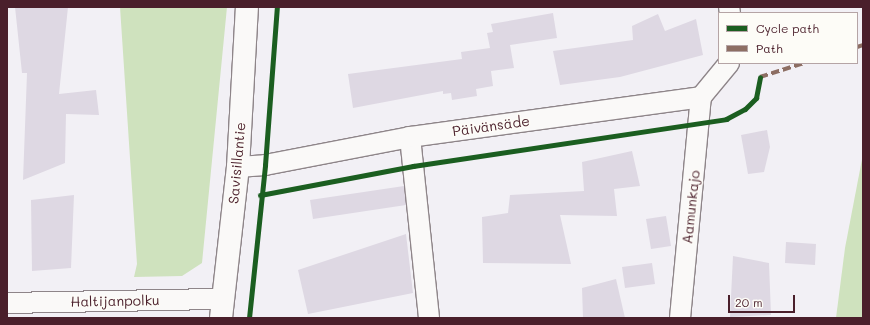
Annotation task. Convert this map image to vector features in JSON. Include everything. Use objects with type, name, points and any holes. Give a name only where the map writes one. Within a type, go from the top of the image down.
[{"type":"street","name":"Savisillantie","points":[[221,309],[238,167],[247,7]]},
{"type":"street","points":[[701,97],[728,64]]},
{"type":"street","name":"Päivänsäde","points":[[238,167],[265,165],[410,137],[701,97]]},
{"type":"street","name":"Aamunkajo","points":[[680,318],[701,97]]},
{"type":"street","points":[[410,137],[430,318]]},
{"type":"street","name":"Haltijanpolku","points":[[7,303],[221,309]]},
{"type":"green space","points":[[120,7],[227,7],[202,263],[182,276],[134,277],[137,264]]},
{"type":"green space","points":[[863,154],[863,318],[836,318],[845,248]]},
{"type":"building","points":[[15,7],[68,7],[59,94],[96,90],[99,115],[66,114],[65,163],[23,180],[27,73],[22,73]]},
{"type":"building","points":[[553,13],[557,38],[510,45],[514,68],[491,71],[493,86],[476,89],[477,96],[452,100],[451,93],[443,94],[443,91],[353,108],[348,74],[462,59],[461,52],[490,48],[487,33],[493,32],[491,24]]},
{"type":"building","points":[[658,14],[665,31],[696,19],[703,55],[620,77],[560,85],[553,51],[633,40],[632,26]]},
{"type":"building","points":[[767,130],[770,147],[764,172],[748,174],[741,135]]},
{"type":"building","points":[[632,151],[640,186],[614,189],[617,216],[560,215],[571,264],[483,263],[482,217],[508,213],[510,195],[584,191],[582,162]]},
{"type":"building","points":[[404,186],[406,205],[313,219],[310,200]]},
{"type":"building","points":[[74,195],[71,268],[32,271],[31,200]]},
{"type":"building","points":[[666,216],[671,246],[651,249],[646,219]]},
{"type":"building","points":[[406,234],[413,293],[308,314],[298,270]]},
{"type":"building","points":[[786,242],[816,244],[815,265],[785,263]]},
{"type":"building","points":[[733,256],[769,263],[771,315],[730,317]]},
{"type":"building","points":[[652,263],[655,284],[625,288],[622,267]]},
{"type":"building","points":[[616,279],[625,318],[583,318],[582,288]]},
{"type":"marked path","points":[[858,47],[863,45]]},
{"type":"marked path","points":[[760,77],[801,64]]},
{"type":"cycle path","points":[[249,318],[265,165],[277,7]]},
{"type":"cycle path","points":[[260,195],[413,166],[726,119],[745,109],[756,98],[760,77]]}]
